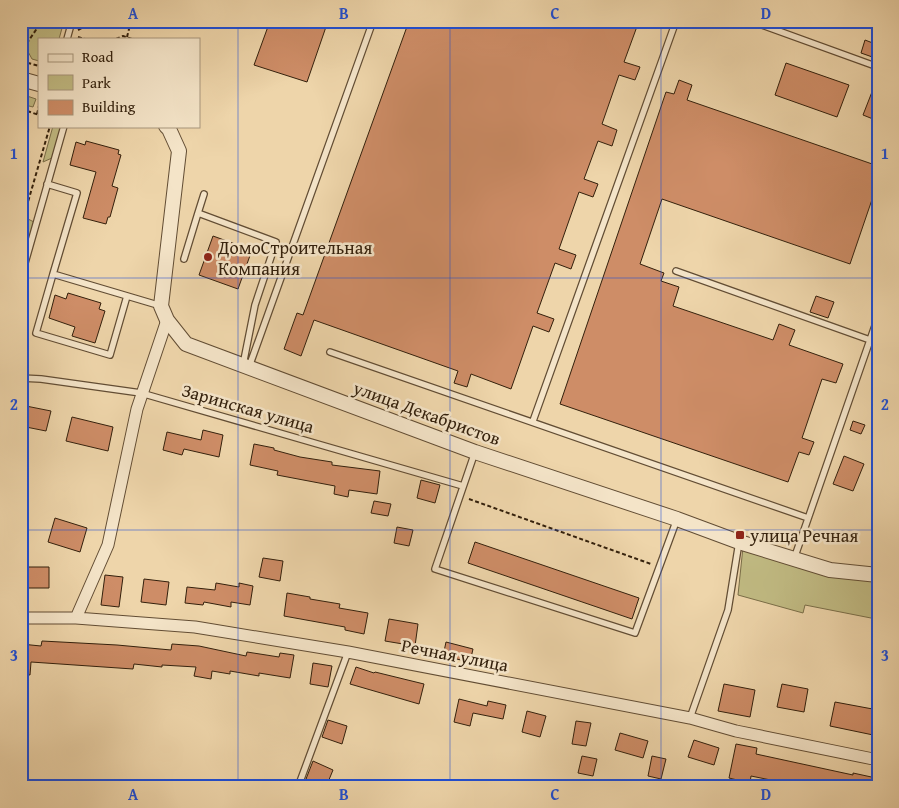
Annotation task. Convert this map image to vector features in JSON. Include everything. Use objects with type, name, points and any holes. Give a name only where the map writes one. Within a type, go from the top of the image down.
[{"type":"street","points":[[21,79],[38,84]]},
{"type":"street","name":"улица Декабристов","points":[[168,128],[179,151],[161,306],[167,320],[186,344],[246,368],[476,452],[677,519],[739,542],[830,570],[878,575]]},
{"type":"street","points":[[76,618],[108,545],[141,393],[167,320]]},
{"type":"street","name":"Речная улица","points":[[21,618],[76,618],[195,626],[348,652],[690,718],[736,732],[878,760]]},
{"type":"lane","points":[[68,36],[72,21]]},
{"type":"lane","points":[[246,368],[373,21]]},
{"type":"lane","points":[[533,421],[676,21]]},
{"type":"lane","points":[[751,21],[878,67]]},
{"type":"lane","points":[[22,271],[63,128]]},
{"type":"lane","points":[[47,184],[77,193],[36,333],[110,355],[127,296]]},
{"type":"lane","points":[[184,259],[204,194]]},
{"type":"lane","points":[[198,213],[276,242],[255,305],[246,368]]},
{"type":"lane","points":[[676,271],[870,340]]},
{"type":"lane","points":[[53,274],[161,306]]},
{"type":"lane","points":[[794,559],[878,317]]},
{"type":"lane","points":[[330,352],[808,518]]},
{"type":"lane","name":"Заринская улица","points":[[21,378],[141,393],[464,486]]},
{"type":"lane","points":[[476,452],[435,569],[634,633],[677,519]]},
{"type":"lane","points":[[690,718],[728,610],[739,542]]},
{"type":"lane","points":[[298,787],[348,652]]},
{"type":"path","points":[[30,64],[22,48],[42,21]]},
{"type":"path","points":[[68,36],[96,21]]},
{"type":"path","points":[[122,38],[127,37],[131,21]]},
{"type":"path","points":[[21,61],[38,66]]},
{"type":"path","points":[[21,110],[38,114]]},
{"type":"path","points":[[21,226],[49,128]]},
{"type":"path","points":[[460,495],[659,566]]},
{"type":"green space","points":[[21,21],[64,21],[59,38],[38,38],[38,61],[32,59],[26,48],[21,46]]},
{"type":"green space","points":[[21,94],[36,99],[33,107],[21,104]]},
{"type":"green space","points":[[52,128],[60,128],[52,158],[43,162]]},
{"type":"green space","points":[[28,219],[34,222],[23,257],[21,258],[21,242]]},
{"type":"green space","points":[[743,547],[829,573],[878,582],[878,626],[875,626],[876,619],[805,605],[803,613],[738,595]]},
{"type":"building","points":[[270,21],[328,21],[307,82],[254,65]]},
{"type":"building","points":[[409,21],[639,21],[624,62],[640,67],[635,80],[619,75],[602,124],[617,130],[612,146],[598,141],[584,179],[598,184],[593,197],[579,192],[559,249],[576,255],[571,269],[555,263],[537,313],[554,319],[549,332],[533,326],[511,389],[471,374],[467,387],[454,383],[458,371],[314,320],[301,356],[284,349],[297,313],[303,315]]},
{"type":"building","points":[[865,40],[878,45],[878,59],[861,53]]},
{"type":"building","points":[[786,63],[849,85],[837,117],[775,95]]},
{"type":"building","points":[[679,80],[692,85],[687,100],[878,166],[878,182],[850,264],[662,199],[640,264],[664,273],[661,281],[679,287],[673,306],[773,340],[779,324],[795,330],[789,345],[843,364],[836,383],[822,379],[802,438],[814,442],[809,455],[799,452],[788,482],[560,404],[666,92],[674,94]]},
{"type":"building","points":[[878,80],[878,121],[863,115]]},
{"type":"building","points":[[86,141],[119,150],[118,154],[121,155],[112,186],[118,188],[110,217],[108,217],[106,224],[83,218],[96,172],[70,165],[76,142],[85,145]]},
{"type":"building","points":[[213,236],[252,250],[238,289],[199,275]]},
{"type":"building","points":[[68,293],[101,303],[99,309],[105,311],[95,343],[72,336],[75,327],[49,318],[55,295],[66,299]]},
{"type":"building","points":[[816,296],[834,302],[828,318],[810,312]]},
{"type":"building","points":[[21,405],[51,411],[46,431],[21,426]]},
{"type":"building","points":[[72,417],[113,427],[108,451],[66,441]]},
{"type":"building","points":[[853,421],[865,425],[861,434],[850,430]]},
{"type":"building","points":[[203,430],[223,435],[219,457],[184,449],[182,455],[163,450],[167,432],[201,440]]},
{"type":"building","points":[[254,444],[274,448],[274,450],[300,457],[332,462],[332,465],[380,471],[377,494],[349,490],[348,497],[334,494],[335,486],[277,475],[278,471],[250,465]]},
{"type":"building","points":[[844,456],[864,464],[853,491],[833,484]]},
{"type":"building","points":[[421,480],[440,485],[435,503],[417,498]]},
{"type":"building","points":[[374,501],[391,504],[388,516],[371,513]]},
{"type":"building","points":[[55,518],[87,528],[80,552],[48,542]]},
{"type":"building","points":[[397,527],[413,530],[409,546],[394,543]]},
{"type":"building","points":[[475,542],[639,598],[632,619],[468,563]]},
{"type":"building","points":[[263,558],[283,561],[280,581],[259,577]]},
{"type":"building","points":[[27,567],[49,567],[49,588],[27,588]]},
{"type":"building","points":[[105,575],[123,577],[119,607],[101,605]]},
{"type":"building","points":[[144,579],[169,582],[166,605],[141,602]]},
{"type":"building","points":[[216,583],[239,587],[239,583],[253,586],[250,605],[231,602],[231,607],[204,602],[203,605],[185,603],[187,587],[215,590]]},
{"type":"building","points":[[287,593],[340,604],[339,608],[368,613],[364,634],[345,630],[345,627],[284,616]]},
{"type":"building","points":[[389,619],[418,624],[415,646],[385,641]]},
{"type":"building","points":[[42,641],[171,650],[172,644],[199,646],[246,656],[247,652],[279,657],[280,653],[294,655],[290,678],[259,673],[259,676],[230,671],[230,674],[212,671],[211,679],[194,676],[196,667],[162,665],[162,667],[134,664],[133,669],[31,662],[30,675],[21,674],[21,644],[41,646]]},
{"type":"building","points":[[446,642],[473,649],[470,662],[443,656]]},
{"type":"building","points":[[313,663],[332,666],[328,687],[310,684]]},
{"type":"building","points":[[356,667],[424,684],[419,704],[350,684]]},
{"type":"building","points":[[724,684],[755,690],[750,717],[718,711]]},
{"type":"building","points":[[782,684],[808,689],[804,712],[777,707]]},
{"type":"building","points":[[459,699],[487,706],[488,701],[506,705],[503,719],[473,713],[470,726],[454,722]]},
{"type":"building","points":[[835,702],[878,710],[878,736],[830,726]]},
{"type":"building","points":[[527,711],[546,716],[540,737],[522,732]]},
{"type":"building","points":[[328,720],[347,726],[342,744],[322,737]]},
{"type":"building","points":[[576,721],[591,723],[586,746],[572,744]]},
{"type":"building","points":[[620,733],[648,741],[643,758],[615,750]]},
{"type":"building","points":[[694,740],[719,748],[714,765],[688,757]]},
{"type":"building","points":[[736,744],[757,748],[756,754],[853,775],[853,773],[876,778],[874,787],[805,787],[751,776],[750,783],[729,778]]},
{"type":"building","points":[[582,756],[597,759],[593,776],[578,773]]},
{"type":"building","points":[[652,756],[666,759],[661,779],[648,776]]},
{"type":"building","points":[[313,761],[333,770],[326,787],[306,779]]},
{"type":"place","name":"ДомоСтроительная Компания","points":[[208,257]]},
{"type":"place","name":"улица Речная","points":[[740,535]]}]
